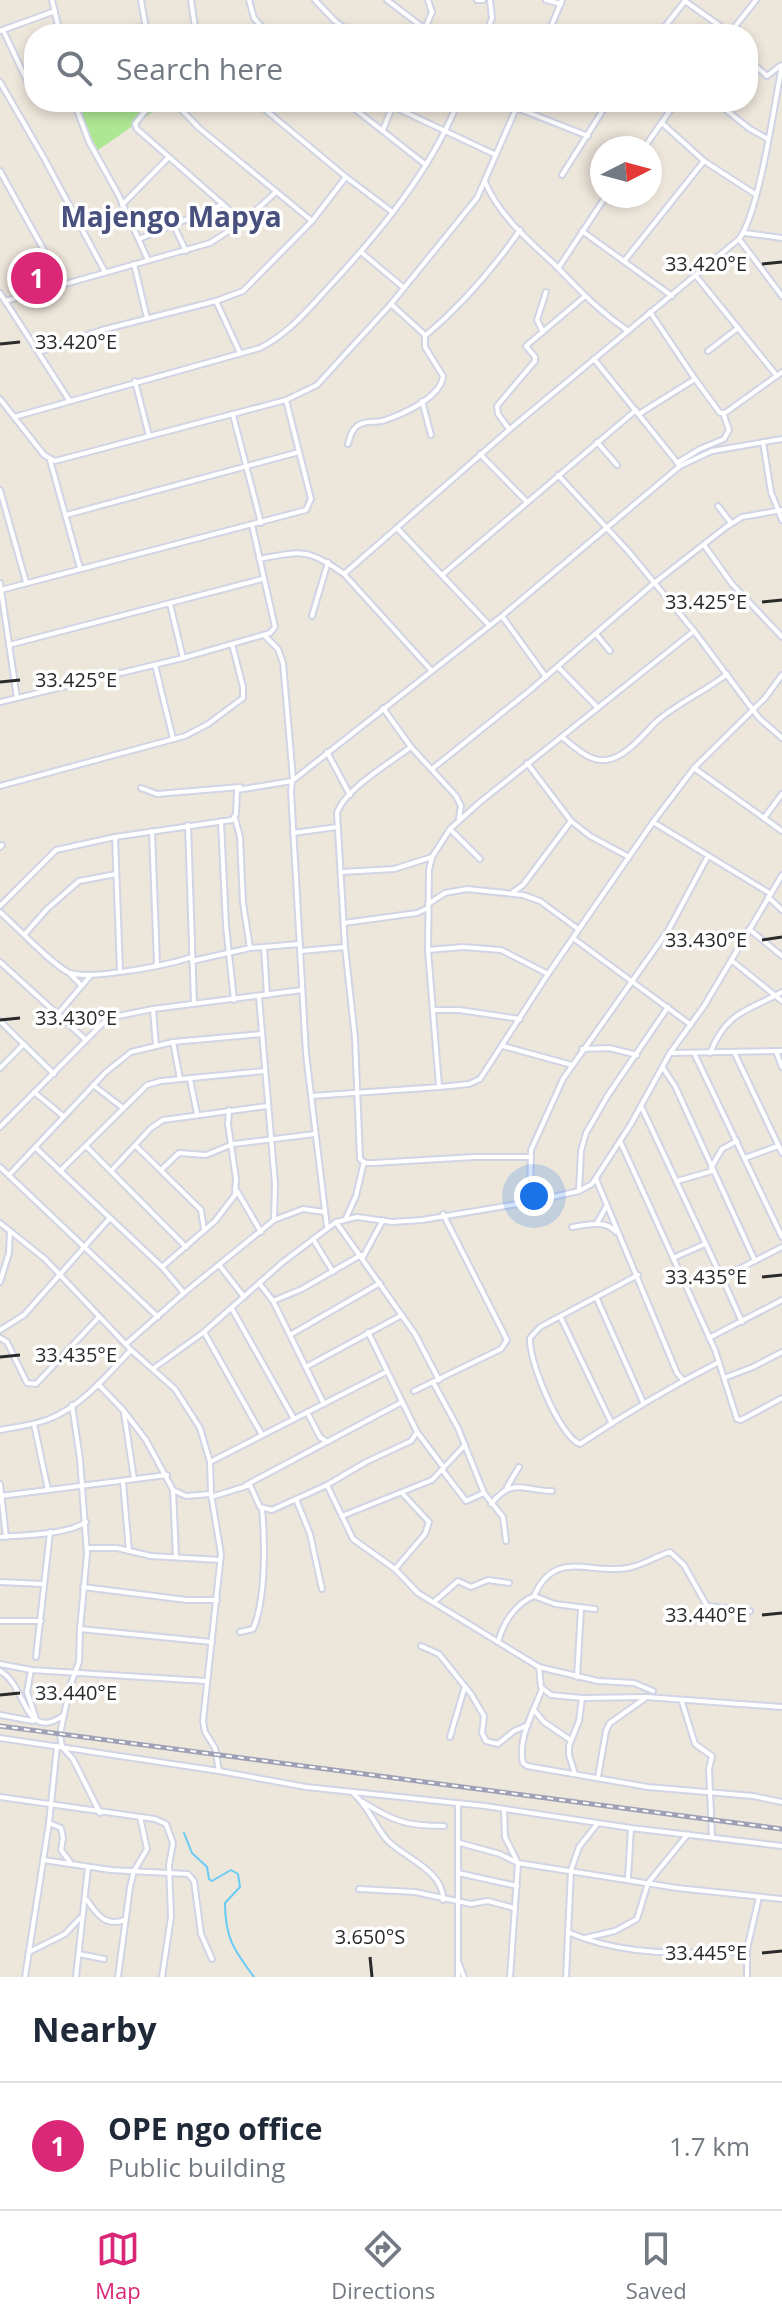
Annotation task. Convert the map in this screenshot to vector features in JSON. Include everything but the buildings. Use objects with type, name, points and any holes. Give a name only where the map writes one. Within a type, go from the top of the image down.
[{"type":"street","points":[[52,0],[58,24]]},
{"type":"street","points":[[143,0],[146,24]]},
{"type":"street","points":[[191,0],[195,24]]},
{"type":"street","points":[[249,0],[254,18],[259,24]]},
{"type":"street","points":[[315,0],[339,24]]},
{"type":"street","points":[[387,0],[415,24]]},
{"type":"street","points":[[427,24],[432,12],[428,0]]},
{"type":"street","points":[[477,0],[483,0]]},
{"type":"street","points":[[490,0],[490,24]]},
{"type":"street","points":[[546,0],[562,2],[552,24]]},
{"type":"street","points":[[667,24],[686,0],[717,24]]},
{"type":"street","points":[[736,24],[756,0]]},
{"type":"street","points":[[24,75],[1,30],[55,11]]},
{"type":"street","points":[[758,68],[767,76],[782,65]]},
{"type":"street","points":[[344,574],[480,454],[739,239],[744,233],[755,194],[782,65]]},
{"type":"street","points":[[0,82],[105,272]]},
{"type":"street","points":[[78,112],[89,142],[148,260]]},
{"type":"street","points":[[143,112],[135,126],[243,222]]},
{"type":"street","points":[[184,112],[275,193],[312,221]]},
{"type":"street","points":[[268,112],[391,211]]},
{"type":"street","points":[[359,112],[426,165]]},
{"type":"street","points":[[383,130],[390,112]]},
{"type":"street","points":[[410,112],[496,155]]},
{"type":"street","points":[[14,417],[260,348],[282,335],[361,252],[426,165],[454,112]]},
{"type":"street","points":[[50,460],[233,415],[286,400],[317,385],[391,304],[469,209],[485,182],[515,112]]},
{"type":"street","points":[[534,112],[588,136]]},
{"type":"street","points":[[562,175],[602,112]]},
{"type":"street","points":[[653,136],[669,112]]},
{"type":"street","points":[[729,112],[768,139]]},
{"type":"street","points":[[662,123],[704,161],[755,194]]},
{"type":"street","points":[[122,205],[168,158]]},
{"type":"street","points":[[625,260],[704,161]]},
{"type":"street","points":[[0,171],[62,283]]},
{"type":"street","points":[[39,352],[102,330],[233,296],[252,284],[312,221],[346,177]]},
{"type":"street","points":[[485,182],[497,206],[584,297],[628,331]]},
{"type":"street","points":[[5,301],[210,243],[243,222],[275,193]]},
{"type":"street","points":[[139,239],[221,205]]},
{"type":"street","points":[[558,268],[598,208]]},
{"type":"street","points":[[174,226],[186,251]]},
{"type":"street","points":[[348,444],[357,426],[381,421],[435,392],[444,380],[425,347],[425,336],[483,279],[520,230]]},
{"type":"street","points":[[582,231],[672,296]]},
{"type":"street","points":[[744,233],[782,238]]},
{"type":"street","points":[[739,239],[782,296]]},
{"type":"street","points":[[361,252],[404,288]]},
{"type":"street","points":[[134,264],[147,318]]},
{"type":"street","points":[[696,276],[779,374],[723,413]]},
{"type":"street","points":[[543,332],[537,320],[546,292]]},
{"type":"street","points":[[0,293],[69,400]]},
{"type":"street","points":[[510,429],[498,414],[497,406],[535,361],[526,346],[584,297]]},
{"type":"street","points":[[216,301],[240,353]]},
{"type":"street","points":[[391,304],[425,336]]},
{"type":"street","points":[[141,788],[157,794],[293,780],[502,616],[678,465],[700,449],[724,439],[729,430],[723,413],[719,412],[695,379],[650,312]]},
{"type":"street","points":[[708,351],[738,328]]},
{"type":"street","points":[[594,358],[678,465]]},
{"type":"street","points":[[442,575],[597,442],[637,412],[695,379]]},
{"type":"street","points":[[135,381],[149,436]]},
{"type":"street","points":[[0,399],[50,460],[80,568]]},
{"type":"street","points":[[1,590],[300,514],[310,506],[311,499],[286,400]]},
{"type":"street","points":[[422,401],[431,435]]},
{"type":"street","points":[[233,415],[261,523]]},
{"type":"street","points":[[678,465],[712,451],[782,439]]},
{"type":"street","points":[[597,442],[617,465]]},
{"type":"street","points":[[763,442],[770,485],[782,520]]},
{"type":"street","points":[[66,515],[300,452]]},
{"type":"street","points":[[480,454],[526,501]]},
{"type":"street","points":[[558,475],[606,526],[694,631],[759,718],[782,738]]},
{"type":"street","points":[[1,492],[26,582]]},
{"type":"street","points":[[718,506],[731,523]]},
{"type":"street","points":[[432,769],[546,677],[653,584],[731,523],[746,516],[780,511]]},
{"type":"street","points":[[0,702],[264,635],[275,627],[252,525]]},
{"type":"street","points":[[397,528],[489,625]]},
{"type":"street","points":[[704,545],[732,584],[782,637]]},
{"type":"street","points":[[259,559],[307,552],[328,562],[344,574],[431,671]]},
{"type":"street","points":[[312,616],[328,562]]},
{"type":"street","points":[[9,645],[262,579]]},
{"type":"street","points":[[0,583],[17,698]]},
{"type":"street","points":[[170,604],[183,658]]},
{"type":"street","points":[[502,616],[546,677]]},
{"type":"street","points":[[440,1087],[428,950],[429,870],[432,857],[459,820],[694,631]]},
{"type":"street","points":[[596,634],[610,651]]},
{"type":"street","points":[[264,635],[278,649],[283,663],[293,780],[293,833],[306,1054],[327,1227]]},
{"type":"street","points":[[0,786],[173,739],[208,724],[243,698],[232,644]]},
{"type":"street","points":[[155,665],[173,739]]},
{"type":"street","points":[[557,667],[598,708]]},
{"type":"street","points":[[563,738],[593,759],[611,759],[631,746],[662,717],[727,674]]},
{"type":"street","points":[[311,1096],[440,1087],[469,1084],[480,1079],[578,929],[653,822],[694,768],[782,675]]},
{"type":"street","points":[[383,708],[411,747],[459,802],[459,820]]},
{"type":"street","points":[[411,747],[339,806],[337,827],[358,1093],[360,1159],[364,1162],[530,1157]]},
{"type":"street","points":[[327,752],[350,795]]},
{"type":"street","points":[[527,763],[571,821],[590,836],[629,857]]},
{"type":"street","points":[[694,768],[782,831]]},
{"type":"street","points":[[242,787],[235,793],[235,818],[240,837],[243,903],[250,948]]},
{"type":"street","points":[[764,818],[782,794]]},
{"type":"street","points":[[0,906],[56,850],[115,837],[235,818]]},
{"type":"street","points":[[221,821],[234,1000]]},
{"type":"street","points":[[511,894],[523,885],[571,821]]},
{"type":"street","points":[[653,822],[769,896],[782,910]]},
{"type":"street","points":[[188,825],[194,1004]]},
{"type":"street","points":[[293,833],[337,827]]},
{"type":"street","points":[[450,829],[480,859]]},
{"type":"street","points":[[152,831],[157,964]]},
{"type":"street","points":[[115,837],[120,971]]},
{"type":"street","points":[[530,1202],[530,1157],[551,1103],[582,1049],[669,929],[708,856]]},
{"type":"street","points":[[341,872],[394,869],[432,857]]},
{"type":"street","points":[[25,934],[47,909],[79,881],[116,874]]},
{"type":"street","points":[[154,1368],[204,1332],[259,1283],[336,1222],[346,1218],[405,1222],[530,1202],[579,1191],[596,1179],[670,1053],[691,1025],[782,877]]},
{"type":"street","points":[[344,923],[417,913],[445,893],[473,888],[536,899],[578,929]]},
{"type":"street","points":[[0,912],[82,986]]},
{"type":"street","points":[[749,929],[782,956]]},
{"type":"street","points":[[573,938],[691,1025]]},
{"type":"street","points":[[69,973],[91,975],[250,948],[300,944]]},
{"type":"street","points":[[264,947],[267,995]]},
{"type":"street","points":[[301,951],[345,947]]},
{"type":"street","points":[[428,950],[463,947],[501,950],[548,974]]},
{"type":"street","points":[[731,959],[779,994],[782,1001]]},
{"type":"street","points":[[0,962],[86,1040]]},
{"type":"street","points":[[57,1015],[91,975]]},
{"type":"street","points":[[0,1127],[108,1018],[153,1009],[302,990]]},
{"type":"street","points":[[710,1053],[719,1031],[728,1022],[779,994]]},
{"type":"street","points":[[259,997],[275,1184],[274,1220]]},
{"type":"street","points":[[579,1191],[582,1140],[608,1095],[668,1007]]},
{"type":"street","points":[[153,1009],[156,1046]]},
{"type":"street","points":[[433,1010],[459,1010],[520,1019]]},
{"type":"street","points":[[0,1021],[54,1074]]},
{"type":"street","points":[[9,1175],[93,1085],[131,1052],[173,1042],[262,1034]]},
{"type":"street","points":[[173,1042],[180,1080]]},
{"type":"street","points":[[0,1068],[24,1044]]},
{"type":"street","points":[[503,1046],[572,1065]]},
{"type":"street","points":[[582,1049],[609,1048],[637,1055]]},
{"type":"street","points":[[670,1053],[779,1051],[782,1067]]},
{"type":"street","points":[[734,1052],[782,1153]]},
{"type":"street","points":[[694,1053],[782,1237]]},
{"type":"street","points":[[663,1068],[675,1086],[755,1261]]},
{"type":"street","points":[[60,1171],[147,1085],[265,1071]]},
{"type":"street","points":[[190,1079],[197,1114]]},
{"type":"street","points":[[93,1085],[123,1108]]},
{"type":"street","points":[[34,1092],[63,1116]]},
{"type":"street","points":[[112,1170],[158,1122],[267,1106]]},
{"type":"street","points":[[641,1106],[742,1322]]},
{"type":"street","points":[[229,1110],[236,1189],[261,1232]]},
{"type":"street","points":[[161,1170],[179,1153],[206,1155],[233,1144],[315,1134]]},
{"type":"street","points":[[620,1141],[709,1338],[737,1420],[782,1398]]},
{"type":"street","points":[[677,1181],[711,1169],[722,1149],[737,1141]]},
{"type":"street","points":[[86,1145],[186,1247]]},
{"type":"street","points":[[135,1145],[201,1210],[204,1231]]},
{"type":"street","points":[[745,1158],[778,1146]]},
{"type":"street","points":[[36,1148],[162,1267],[184,1293]]},
{"type":"street","points":[[346,1218],[356,1196],[364,1162]]},
{"type":"street","points":[[0,1167],[158,1317]]},
{"type":"street","points":[[596,1179],[678,1375],[683,1380]]},
{"type":"street","points":[[162,1267],[204,1231],[230,1203],[236,1189]]},
{"type":"street","points":[[597,1224],[607,1204]]},
{"type":"street","points":[[126,1344],[274,1220],[303,1209],[324,1212]]},
{"type":"street","points":[[414,1391],[501,1349],[507,1340],[443,1214]]},
{"type":"street","points":[[0,1330],[24,1315],[109,1219]]},
{"type":"street","points":[[273,1301],[362,1257],[383,1220]]},
{"type":"street","points":[[336,1222],[402,1315],[436,1381],[484,1493],[503,1517],[506,1541]]},
{"type":"street","points":[[0,1223],[61,1275],[131,1350],[175,1389],[200,1428],[210,1462],[220,1560],[204,1727],[214,1745],[219,1771]]},
{"type":"street","points":[[572,1227],[597,1224],[613,1227],[623,1240]]},
{"type":"street","points":[[0,1282],[9,1253],[10,1231]]},
{"type":"street","points":[[313,1239],[333,1272]]},
{"type":"street","points":[[673,1258],[705,1244]]},
{"type":"street","points":[[719,1272],[731,1273],[782,1248]]},
{"type":"street","points":[[220,1266],[244,1297]]},
{"type":"street","points":[[638,1275],[536,1330],[529,1342],[532,1360],[568,1435],[578,1444],[643,1402],[659,1397],[683,1380],[719,1362]]},
{"type":"street","points":[[259,1283],[273,1301],[324,1404]]},
{"type":"street","points":[[290,1335],[380,1283]]},
{"type":"street","points":[[597,1299],[643,1402]]},
{"type":"street","points":[[709,1338],[782,1300]]},
{"type":"street","points":[[232,1309],[294,1419]]},
{"type":"street","points":[[306,1367],[402,1315]]},
{"type":"street","points":[[0,1338],[7,1342],[27,1383],[36,1384],[99,1317]]},
{"type":"street","points":[[561,1318],[612,1424]]},
{"type":"street","points":[[204,1332],[262,1435]]},
{"type":"street","points":[[368,1332],[417,1432],[466,1501],[484,1493]]},
{"type":"street","points":[[0,1430],[51,1418],[98,1384],[131,1350]]},
{"type":"street","points":[[724,1378],[782,1352]]},
{"type":"street","points":[[210,1462],[386,1372]]},
{"type":"street","points":[[98,1384],[146,1440],[167,1475],[173,1490],[176,1557]]},
{"type":"street","points":[[173,1490],[186,1496],[211,1495],[246,1485],[402,1402]]},
{"type":"street","points":[[25,1977],[60,1734],[81,1651],[87,1548],[72,1405]]},
{"type":"street","points":[[123,1410],[134,1480]]},
{"type":"street","points":[[307,1412],[320,1437],[327,1442]]},
{"type":"street","points":[[34,1424],[48,1490]]},
{"type":"street","points":[[262,1509],[272,1510],[327,1485],[411,1441],[417,1432]]},
{"type":"street","points":[[341,1516],[432,1480],[465,1445]]},
{"type":"street","points":[[491,1504],[506,1489],[519,1467]]},
{"type":"street","points":[[1,1496],[167,1475]]},
{"type":"street","points":[[123,1481],[129,1551]]},
{"type":"street","points":[[0,1484],[3,1537],[79,1527],[86,1522]]},
{"type":"street","points":[[240,1632],[253,1629],[258,1612],[265,1541],[262,1509],[253,1489],[246,1485]]},
{"type":"street","points":[[327,1485],[353,1539],[395,1569],[418,1593],[539,1667],[577,1677],[631,1682],[653,1691]]},
{"type":"street","points":[[506,1489],[524,1486],[538,1491],[552,1491]]},
{"type":"street","points":[[395,1569],[425,1534],[429,1522],[402,1493]]},
{"type":"street","points":[[296,1499],[310,1534],[322,1589]]},
{"type":"street","points":[[36,1657],[50,1532]]},
{"type":"street","points":[[87,1548],[117,1548],[220,1560]]},
{"type":"street","points":[[498,1642],[505,1621],[534,1596],[549,1573],[574,1565],[616,1570],[645,1564],[670,1552],[684,1565],[707,1606],[750,1611]]},
{"type":"street","points":[[434,1602],[458,1581],[471,1587],[488,1580],[509,1583]]},
{"type":"street","points":[[0,1582],[44,1584]]},
{"type":"street","points":[[83,1587],[187,1600],[217,1600]]},
{"type":"street","points":[[534,1596],[555,1604],[595,1609]]},
{"type":"street","points":[[577,1677],[581,1609]]},
{"type":"street","points":[[0,1621],[41,1621]]},
{"type":"street","points":[[80,1629],[212,1642]]},
{"type":"street","points":[[421,1646],[439,1654],[465,1686],[484,1716],[482,1733],[486,1741],[498,1744],[514,1731],[528,1725]]},
{"type":"street","points":[[0,1664],[31,1670],[206,1681]]},
{"type":"street","points":[[539,1667],[542,1689],[521,1750],[523,1763],[531,1767],[648,1787],[753,1796],[782,1802]]},
{"type":"street","points":[[31,1670],[27,1692],[37,1721]]},
{"type":"street","points":[[0,1671],[16,1686],[28,1712],[40,1724],[53,1722],[64,1714]]},
{"type":"street","points":[[450,1737],[465,1686]]},
{"type":"street","points":[[542,1689],[551,1695],[582,1698],[646,1697],[782,1707]]},
{"type":"street","points":[[598,1777],[610,1723],[646,1697]]},
{"type":"street","points":[[575,1774],[569,1755],[570,1740],[579,1721],[582,1698]]},
{"type":"street","points":[[682,1702],[695,1744],[712,1756],[709,1769],[712,1837]]},
{"type":"street","points":[[534,1710],[544,1722],[570,1740]]},
{"type":"street","points":[[0,1715],[37,1721]]},
{"type":"street","points":[[0,1738],[275,1782],[782,1846]]},
{"type":"street","points":[[60,1747],[73,1759],[100,1813]]},
{"type":"street","points":[[352,1792],[388,1841],[416,1860],[437,1881],[443,1889],[443,1900]]},
{"type":"street","points":[[0,1797],[140,1817],[161,1821],[169,1827],[173,1843],[169,1873],[171,1917],[162,1977]]},
{"type":"street","points":[[361,1801],[398,1822],[415,1826],[444,1826]]},
{"type":"street","points":[[458,1804],[457,1960],[461,1977]]},
{"type":"street","points":[[504,1810],[505,1837],[518,1863],[510,1977]]},
{"type":"street","points":[[126,1977],[118,1976],[125,1920],[134,1871],[147,1849],[140,1817]]},
{"type":"street","points":[[49,1823],[61,1828],[61,1850],[72,1863]]},
{"type":"street","points":[[566,1977],[571,1870],[579,1847],[598,1823]]},
{"type":"street","points":[[628,1879],[631,1828]]},
{"type":"street","points":[[583,1939],[615,1931],[637,1919],[648,1883],[688,1834]]},
{"type":"street","points":[[460,1843],[500,1854],[518,1863],[782,1899]]},
{"type":"street","points":[[43,1860],[88,1867],[188,1874],[194,1881],[201,1934],[212,1959]]},
{"type":"street","points":[[76,1977],[88,1867]]},
{"type":"street","points":[[458,1873],[517,1886]]},
{"type":"street","points":[[359,1889],[415,1892],[443,1900],[471,1904],[488,1901],[514,1908]]},
{"type":"street","points":[[747,1977],[747,1949],[759,1897]]},
{"type":"street","points":[[85,1898],[105,1921],[113,1924],[125,1920]]},
{"type":"street","points":[[28,1952],[65,1934],[82,1916]]},
{"type":"street","points":[[570,1933],[611,1948],[645,1952],[724,1953],[747,1949]]},
{"type":"street","points":[[79,1954],[104,1959]]},
{"type":"green space","points":[[79,112],[153,112],[94,153]]},
{"type":"waterway","points":[[184,1833],[192,1853],[207,1867],[209,1879],[212,1881],[231,1870],[238,1874],[240,1887],[225,1903],[227,1926],[236,1951],[254,1977]]},
{"type":"railway","points":[[0,1726],[782,1829]]},
{"type":"place","name":"OPE ngo office","points":[[37,278]]},
{"type":"district","name":"Majengo Mapya","points":[[171,217]]}]
